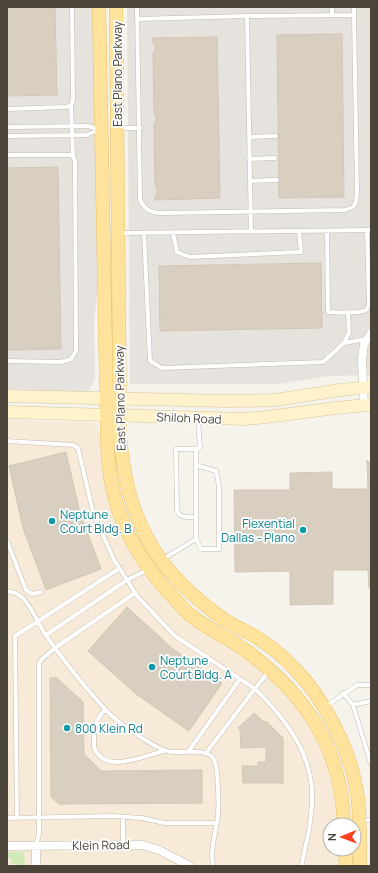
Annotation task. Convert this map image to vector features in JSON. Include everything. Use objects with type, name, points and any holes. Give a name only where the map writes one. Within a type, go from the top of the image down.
[{"type":"main road","name":"East Plano Parkway","points":[[99,7],[106,414],[110,472],[114,497],[130,539],[163,586],[189,614],[216,633],[246,651],[271,670],[304,705],[321,732],[339,776],[344,806],[344,817]]},
{"type":"main road","name":"East Plano Parkway","points":[[116,7],[120,438],[123,467],[130,495],[142,528],[161,560],[199,601],[223,619],[250,633],[276,651],[290,664],[314,693],[324,708],[342,743],[352,769],[365,821],[360,866]]},
{"type":"main road","points":[[101,129],[117,128]]},
{"type":"main road","points":[[103,233],[118,233]]},
{"type":"main road","name":"Shiloh Road","points":[[7,396],[228,401],[275,400],[340,390],[367,388]]},
{"type":"main road","name":"Shiloh Road","points":[[7,412],[244,419],[275,417],[342,406],[368,405]]},
{"type":"main road","points":[[149,568],[161,560]]},
{"type":"main road","points":[[311,716],[324,708]]},
{"type":"street","points":[[368,405],[367,388],[362,359],[364,344],[369,336]]},
{"type":"street","name":"Klein Road","points":[[7,846],[143,845],[154,848],[190,866]]},
{"type":"street","points":[[36,846],[36,866]]},
{"type":"lane","points":[[7,361],[61,362],[71,359],[76,351],[75,161],[73,156],[72,135],[72,7]]},
{"type":"lane","points":[[137,7],[140,200],[148,211],[154,213],[345,210],[352,207],[356,202],[354,7]]},
{"type":"lane","points":[[332,7],[332,15]]},
{"type":"lane","points":[[137,19],[354,15]]},
{"type":"lane","points":[[247,16],[251,232]]},
{"type":"lane","points":[[7,109],[64,108],[72,106]]},
{"type":"lane","points":[[7,127],[88,126],[101,129]]},
{"type":"lane","points":[[117,128],[140,128]]},
{"type":"lane","points":[[7,136],[86,135],[101,129]]},
{"type":"lane","points":[[249,137],[276,136]]},
{"type":"lane","points":[[7,155],[69,154],[73,156]]},
{"type":"lane","points":[[249,158],[275,158]]},
{"type":"lane","points":[[250,180],[277,180]]},
{"type":"lane","points":[[118,233],[369,230],[369,304],[367,309],[364,311],[328,312],[327,231]]},
{"type":"lane","points":[[173,233],[177,252],[190,256],[301,252],[299,231]]},
{"type":"lane","points":[[144,233],[150,361],[162,368],[323,362],[344,343],[349,333],[348,312]]},
{"type":"lane","points":[[344,343],[369,336]]},
{"type":"lane","points":[[196,465],[216,471],[219,486],[219,549],[201,549],[196,539],[196,465],[197,449],[200,447],[198,418]]},
{"type":"lane","points":[[7,441],[73,445],[78,448],[93,512],[114,560],[134,593],[175,636],[255,689],[265,699],[294,736],[303,753],[312,782],[309,831],[302,866]]},
{"type":"lane","points":[[196,517],[183,517],[179,515],[177,510],[176,449],[197,449]]},
{"type":"lane","points":[[161,560],[196,539]]},
{"type":"lane","points":[[7,541],[26,590],[32,594],[41,592]]},
{"type":"lane","points":[[17,818],[16,636],[120,568]]},
{"type":"lane","points":[[46,635],[127,580],[149,568]]},
{"type":"lane","points":[[7,590],[22,597],[55,648],[105,710],[136,734],[164,750],[172,752],[206,753],[213,758],[216,764],[218,780],[218,814],[211,855],[213,866]]},
{"type":"lane","points":[[36,846],[39,817],[38,668],[41,660],[55,648],[134,593]]},
{"type":"lane","points":[[206,753],[271,670]]},
{"type":"lane","points":[[188,752],[240,679]]},
{"type":"lane","points":[[324,708],[356,685],[371,685]]},
{"type":"lane","points":[[343,693],[353,704],[371,764]]},
{"type":"lane","points":[[353,704],[371,701]]},
{"type":"lane","points":[[105,710],[95,723],[94,747],[106,761],[126,762],[164,750]]},
{"type":"lane","points":[[7,818],[123,817],[142,818],[164,823],[216,823]]},
{"type":"lane","points":[[123,817],[123,844]]},
{"type":"shaded area","points":[[7,7],[94,7],[98,288],[94,321],[95,378],[90,390],[78,392],[7,389]]},
{"type":"shaded area","points":[[127,7],[371,7],[371,375],[329,376],[278,384],[130,384]]},
{"type":"shaded area","points":[[7,418],[35,421],[91,422],[98,428],[100,436],[102,469],[110,502],[150,579],[248,658],[279,686],[294,703],[312,730],[325,760],[334,792],[337,817],[322,817],[322,857],[339,857],[339,866],[7,866]]},
{"type":"green space","points":[[7,852],[24,852],[25,866],[11,864],[11,858],[7,858]]},
{"type":"building","points":[[7,7],[55,7],[57,95],[7,96]]},
{"type":"building","points":[[342,34],[344,197],[279,198],[277,35]]},
{"type":"building","points":[[217,37],[220,198],[155,200],[155,195],[157,195],[157,186],[155,186],[154,123],[156,123],[156,114],[154,114],[153,53],[155,52],[155,43],[152,43],[152,38]]},
{"type":"building","points":[[58,167],[61,349],[7,350],[7,168]]},
{"type":"building","points":[[321,263],[322,328],[160,331],[159,266]]},
{"type":"building","name":"Neptune Court Bldg. B","points":[[66,452],[80,513],[101,569],[46,590],[23,528],[9,466]]},
{"type":"building","name":"Flexential Dallas - Plano","points":[[367,460],[371,464],[371,588],[369,588],[368,570],[333,570],[333,604],[290,605],[290,571],[235,572],[234,490],[290,490],[290,473],[332,472],[332,489],[368,489]]},
{"type":"building","name":"Neptune Court Bldg. A","points":[[127,607],[173,649],[222,683],[189,731],[136,694],[88,651]]},
{"type":"building","name":"800 Klein Rd","points":[[50,678],[57,678],[83,702],[84,754],[101,771],[202,770],[202,803],[59,804],[51,797]]},
{"type":"building","points":[[254,713],[264,722],[266,721],[283,738],[283,783],[243,783],[242,766],[258,766],[258,762],[266,762],[266,747],[241,748],[240,730],[238,728]]},
{"type":"place","name":"Neptune Court Bldg. B","points":[[52,521]]},
{"type":"place","name":"Flexential Dallas - Plano","points":[[303,530]]},
{"type":"place","name":"Neptune Court Bldg. A","points":[[152,667]]},
{"type":"place","name":"800 Klein Rd","points":[[67,728]]}]
